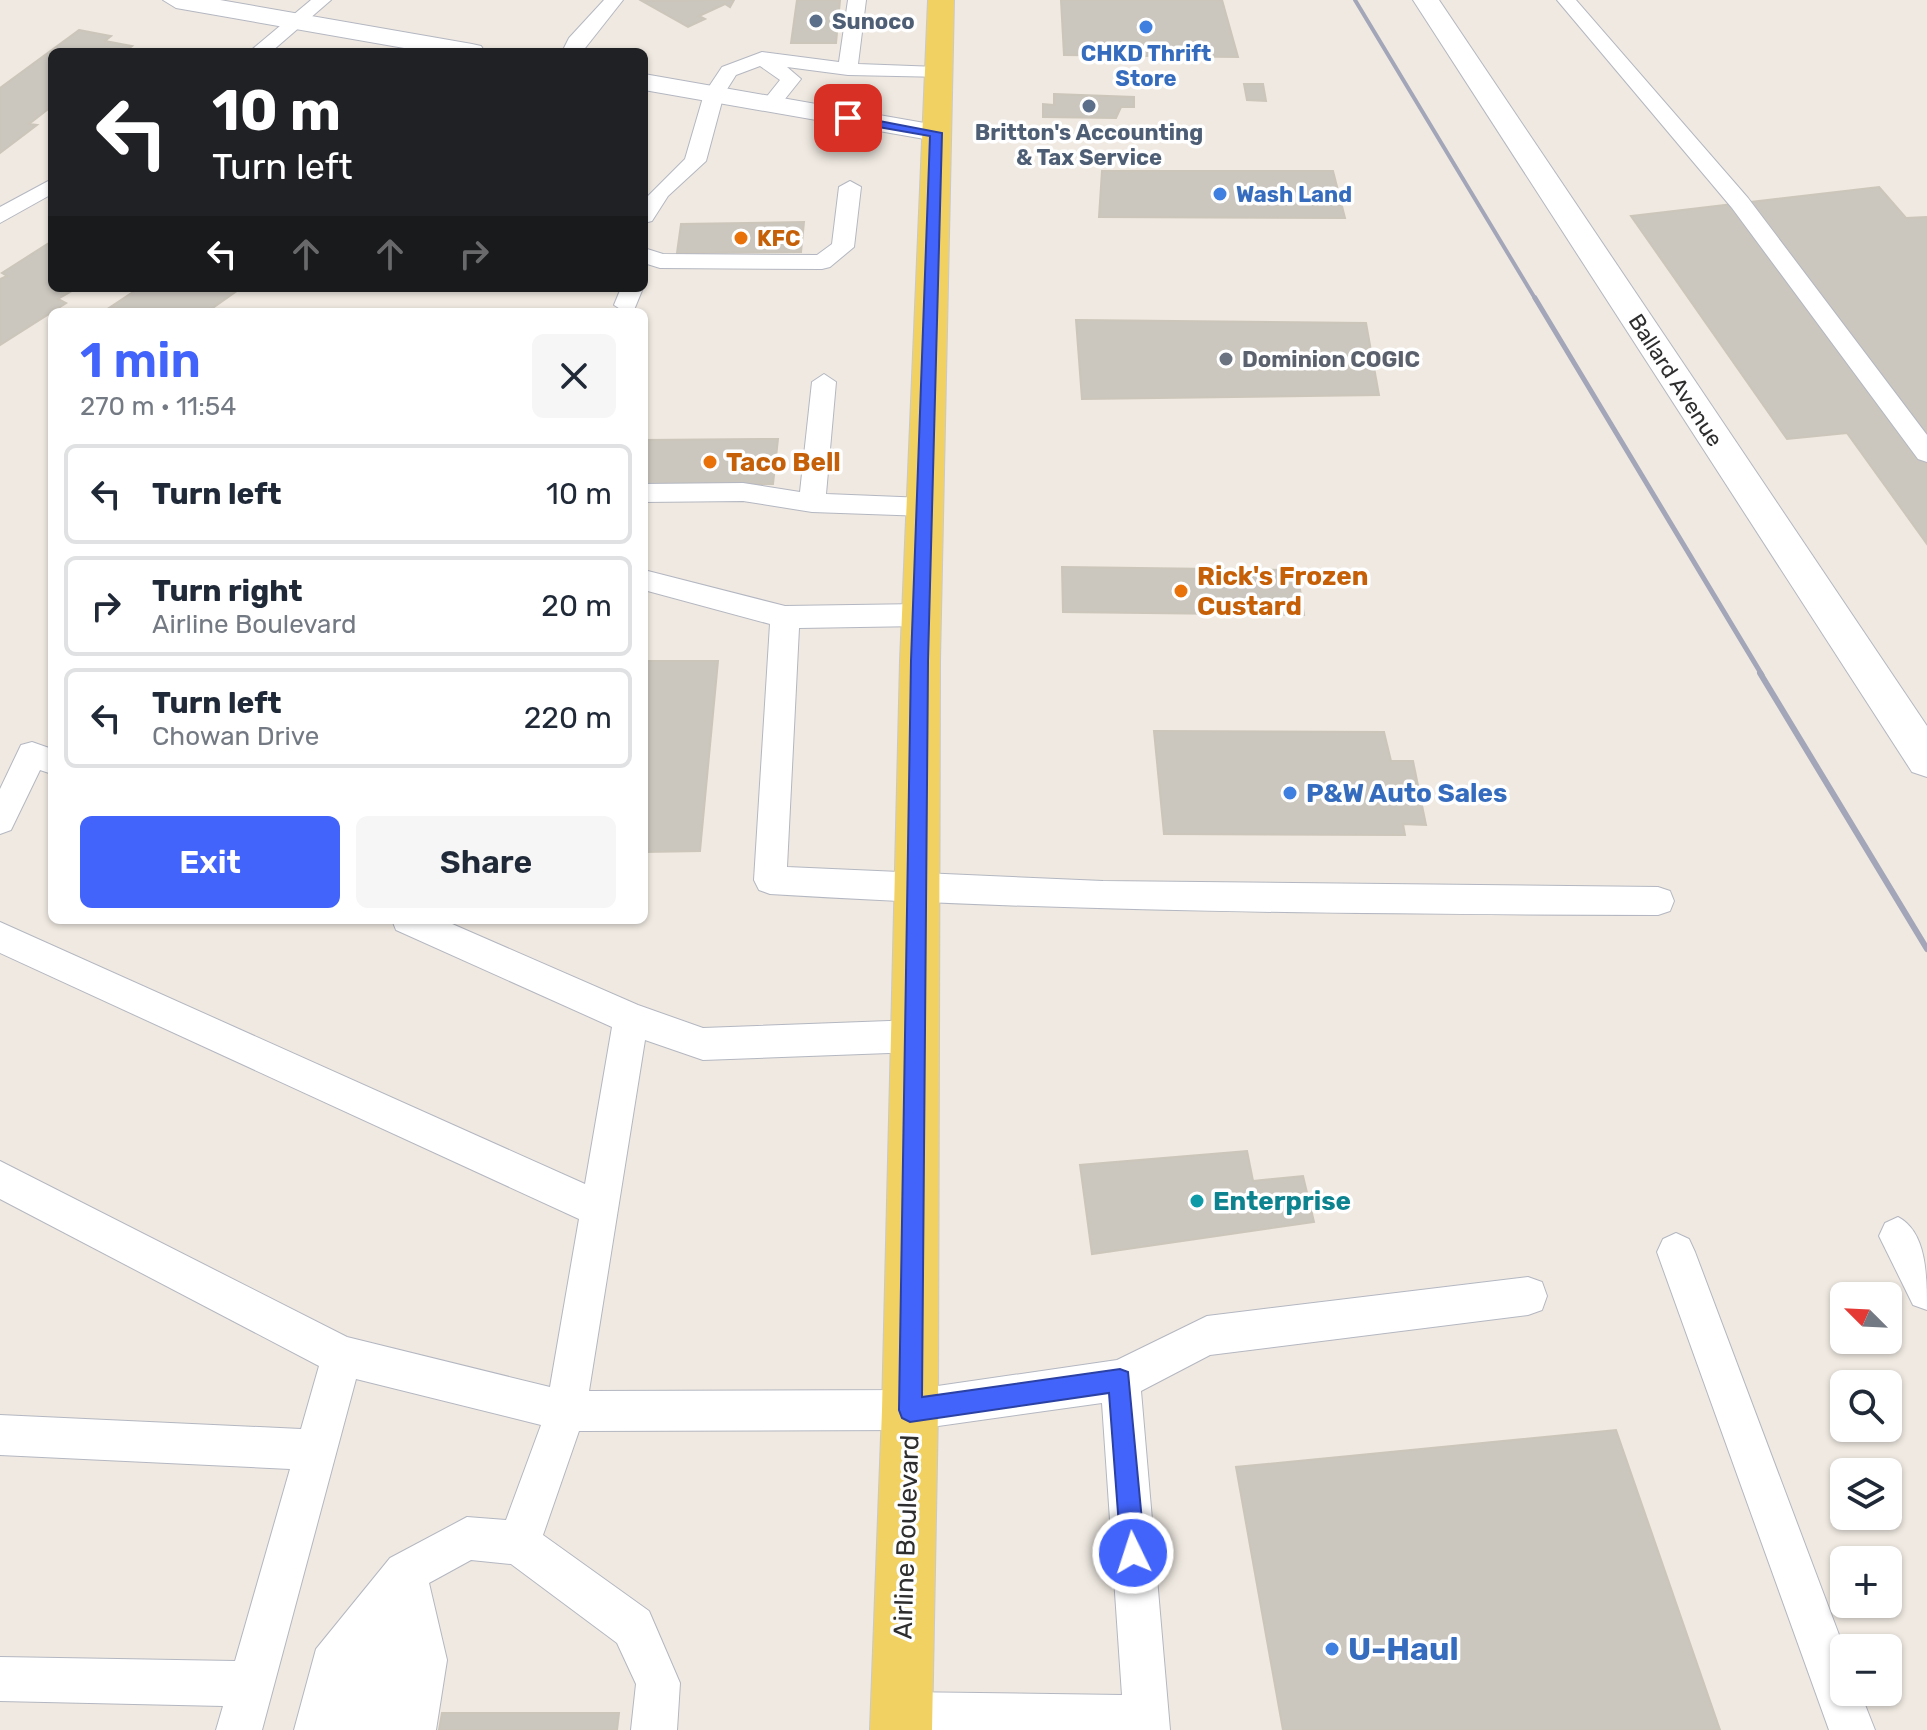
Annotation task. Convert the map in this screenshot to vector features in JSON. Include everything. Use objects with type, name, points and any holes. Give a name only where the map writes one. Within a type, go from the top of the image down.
[{"type":"main road","name":"Airline Boulevard","points":[[901,1722],[910,1410],[921,615],[941,0]]},
{"type":"street","points":[[176,0],[230,4],[299,22],[449,48]]},
{"type":"street","name":"Ballard Avenue","points":[[1426,0],[1927,760]]},
{"type":"street","points":[[648,83],[936,133]]},
{"type":"lane","points":[[264,48],[322,0]]},
{"type":"lane","points":[[574,48],[614,0]]},
{"type":"lane","points":[[848,69],[857,0]]},
{"type":"lane","points":[[1566,0],[1740,203],[1927,453]]},
{"type":"lane","points":[[762,58],[791,79],[770,105]]},
{"type":"lane","points":[[648,210],[660,192],[695,161],[714,94],[729,71],[762,58],[848,69],[938,73]]},
{"type":"lane","points":[[0,216],[48,187]]},
{"type":"lane","points":[[648,256],[660,261],[822,262],[843,247],[850,187]]},
{"type":"lane","points":[[812,503],[824,382]]},
{"type":"lane","points":[[648,493],[743,492],[812,503],[925,507]]},
{"type":"lane","points":[[648,581],[785,617],[921,615]]},
{"type":"lane","points":[[785,617],[770,880],[918,890],[1658,901]]},
{"type":"lane","points":[[0,821],[32,754],[48,760]]},
{"type":"lane","points":[[417,924],[631,1019],[703,1044],[916,1036]]},
{"type":"lane","points":[[0,937],[601,1210]]},
{"type":"lane","points":[[519,1543],[566,1411],[631,1019]]},
{"type":"lane","points":[[0,1179],[342,1356],[566,1411],[910,1410],[1120,1380],[1207,1336],[1528,1296]]},
{"type":"lane","points":[[1898,1236],[1927,1291]]},
{"type":"lane","points":[[1676,1252],[1852,1730]]},
{"type":"lane","points":[[239,1730],[342,1356]]},
{"type":"lane","points":[[901,1722],[1147,1724],[1120,1380]]},
{"type":"lane","points":[[0,1435],[316,1450]]},
{"type":"lane","points":[[317,1730],[332,1665],[372,1611],[405,1573],[467,1538],[519,1543],[633,1627],[658,1683],[654,1730]]},
{"type":"lane","points":[[379,1730],[405,1573]]},
{"type":"lane","points":[[405,1573],[425,1660],[413,1730]]},
{"type":"lane","points":[[350,1730],[372,1611]]},
{"type":"lane","points":[[0,1679],[251,1684]]},
{"type":"building","points":[[734,0],[730,7],[725,4],[699,16],[705,19],[688,27],[642,1]]},
{"type":"building","name":"Sunoco","points":[[797,0],[840,0],[836,43],[791,43]]},
{"type":"building","name":"CHKD Thrift Store","points":[[1061,0],[1222,0],[1238,57],[1064,55]]},
{"type":"building","points":[[79,30],[111,36],[105,41],[132,46],[129,48],[54,48]]},
{"type":"building","points":[[48,53],[48,109],[29,124],[37,125],[0,153],[0,88]]},
{"type":"building","points":[[1244,84],[1263,84],[1266,101],[1247,100]]},
{"type":"building","name":"Britton's Accounting & Tax Service","points":[[1054,94],[1134,97],[1134,107],[1121,107],[1116,118],[1043,117],[1043,104],[1054,105]]},
{"type":"building","name":"Wash Land","points":[[1102,171],[1333,171],[1345,218],[1099,217]]},
{"type":"building","points":[[1879,187],[1906,218],[1927,217],[1927,544],[1847,433],[1787,439],[1631,216]]},
{"type":"building","name":"KFC","points":[[804,222],[801,252],[677,253],[681,224]]},
{"type":"building","points":[[48,244],[48,292],[70,292],[58,299],[66,303],[58,308],[48,308],[48,314],[0,345],[0,279],[7,276],[2,273]]},
{"type":"building","points":[[133,292],[235,292],[213,308],[109,308]]},
{"type":"building","name":"Dominion COGIC","points":[[1076,320],[1366,323],[1379,395],[1082,399]]},
{"type":"building","name":"Taco Bell","points":[[778,439],[773,484],[648,485],[648,440]]},
{"type":"building","name":"Rick's Frozen Custard","points":[[1062,567],[1297,570],[1304,615],[1063,612]]},
{"type":"building","points":[[648,661],[718,661],[700,851],[648,852]]},
{"type":"building","name":"P&W Auto Sales","points":[[1154,731],[1384,732],[1391,761],[1413,761],[1426,825],[1403,824],[1405,835],[1164,834]]},
{"type":"building","name":"Enterprise","points":[[1247,1151],[1253,1181],[1303,1176],[1314,1222],[1092,1254],[1080,1165]]},
{"type":"building","points":[[1616,1430],[1720,1730],[1283,1730],[1236,1467]]},
{"type":"building","points":[[442,1713],[619,1713],[617,1730],[439,1730]]},
{"type":"railway","points":[[1355,0],[1536,300]]},
{"type":"railway","points":[[1535,298],[1762,675]]},
{"type":"railway","points":[[1760,673],[1927,949]]},
{"type":"place","name":"Sunoco","points":[[816,21]]},
{"type":"place","name":"CHKD Thrift Store","points":[[1146,27]]},
{"type":"place","name":"Britton's Accounting & Tax Service","points":[[1089,106]]},
{"type":"place","name":"Wash Land","points":[[1220,194]]},
{"type":"place","name":"KFC","points":[[741,238]]},
{"type":"place","name":"Dominion COGIC","points":[[1226,359]]},
{"type":"place","name":"Taco Bell","points":[[710,462]]},
{"type":"place","name":"Rick's Frozen Custard","points":[[1181,591]]},
{"type":"place","name":"P&W Auto Sales","points":[[1290,793]]},
{"type":"place","name":"Enterprise","points":[[1197,1201]]},
{"type":"place","name":"U-Haul","points":[[1332,1649]]},
{"type":"route","points":[[848,118],[936,133],[920,661],[910,1410],[1120,1380],[1133,1553]]}]
